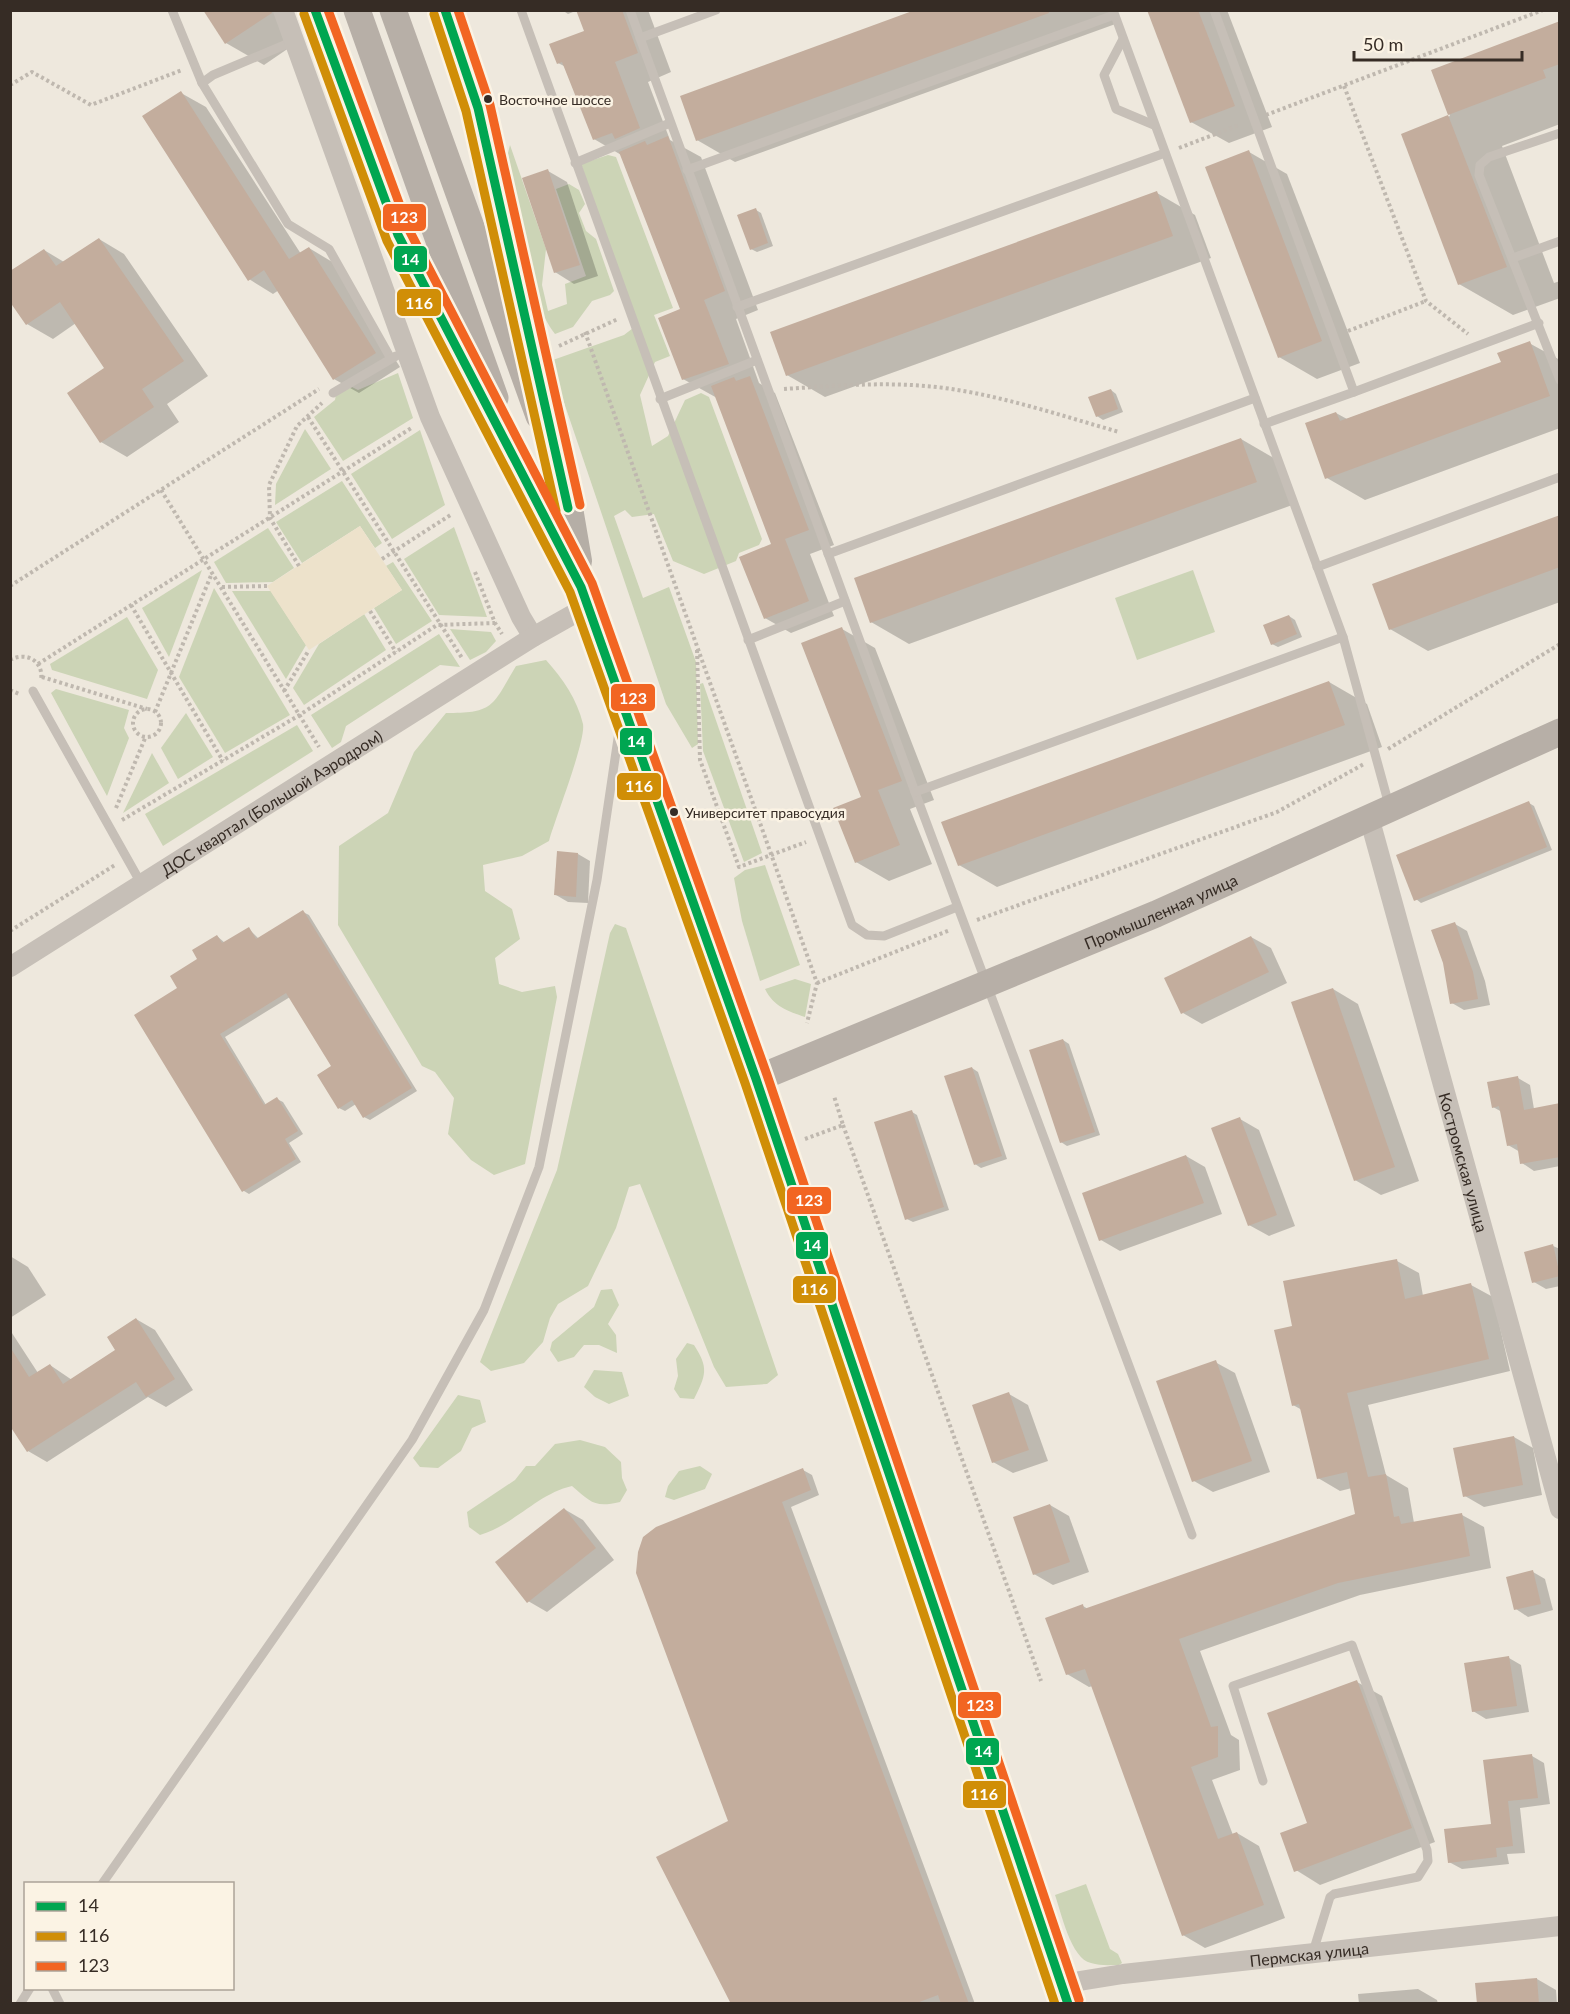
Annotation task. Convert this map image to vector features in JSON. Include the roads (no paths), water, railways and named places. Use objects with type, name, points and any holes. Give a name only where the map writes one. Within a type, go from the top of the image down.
[{"type":"highway","points":[[315,10],[398,235],[523,479]]},
{"type":"main road","points":[[445,10],[478,108],[562,473],[585,597]]},
{"type":"main road","points":[[394,13],[516,359],[562,473]]},
{"type":"main road","points":[[360,19],[523,479],[585,597],[756,1079],[1065,1994]]},
{"type":"main road","name":"Промышленная улица","points":[[756,1079],[1156,914],[1560,732]]},
{"type":"street","points":[[283,10],[398,355],[430,417],[521,617],[533,638]]},
{"type":"street","name":"ДОС квартал (Большой Аэродром)","points":[[10,967],[474,676],[533,638],[585,597]]},
{"type":"street","name":"Костромская улица","points":[[1379,812],[1560,1509]]},
{"type":"street","name":"Пермская улица","points":[[1065,1994],[1123,1974],[1560,1926]]},
{"type":"lane","points":[[172,10],[202,82],[288,224],[328,249],[398,355],[333,393]]},
{"type":"lane","points":[[521,10],[852,925],[867,935],[884,936],[957,907]]},
{"type":"lane","points":[[630,10],[957,907],[1192,1535]]},
{"type":"lane","points":[[640,38],[716,10]]},
{"type":"lane","points":[[1214,10],[1354,392]]},
{"type":"lane","points":[[687,170],[1114,13],[1343,637],[1376,757],[1379,812]]},
{"type":"lane","points":[[1123,39],[1104,75],[1116,109],[1154,125]]},
{"type":"lane","points":[[202,82],[213,75],[294,41]]},
{"type":"lane","points":[[575,163],[670,123]]},
{"type":"lane","points":[[1560,134],[1489,157],[1480,165],[1479,175],[1514,258],[1560,380]]},
{"type":"lane","points":[[737,307],[1165,153]]},
{"type":"lane","points":[[1514,258],[1560,241]]},
{"type":"lane","points":[[1264,424],[1539,323]]},
{"type":"lane","points":[[660,399],[757,360]]},
{"type":"lane","points":[[828,554],[1255,398]]},
{"type":"lane","points":[[1317,567],[1560,477]]},
{"type":"lane","points":[[748,640],[845,601]]},
{"type":"lane","points":[[915,792],[1343,637]]},
{"type":"lane","points":[[33,691],[142,885]]},
{"type":"lane","points":[[103,1882],[412,1440],[484,1310],[539,1167],[597,880],[623,705]]},
{"type":"lane","points":[[1263,1781],[1233,1686],[1352,1645],[1428,1861],[1418,1877],[1334,1894],[1330,1897],[1313,1952]]},
{"type":"lane","points":[[20,2004],[29,1990]]},
{"type":"lane","points":[[53,1990],[60,2004]]},
{"type":"place","name":"Восточное шоссе","points":[[488,99]]},
{"type":"place","name":"Университет правосудия","points":[[674,812]]}]
